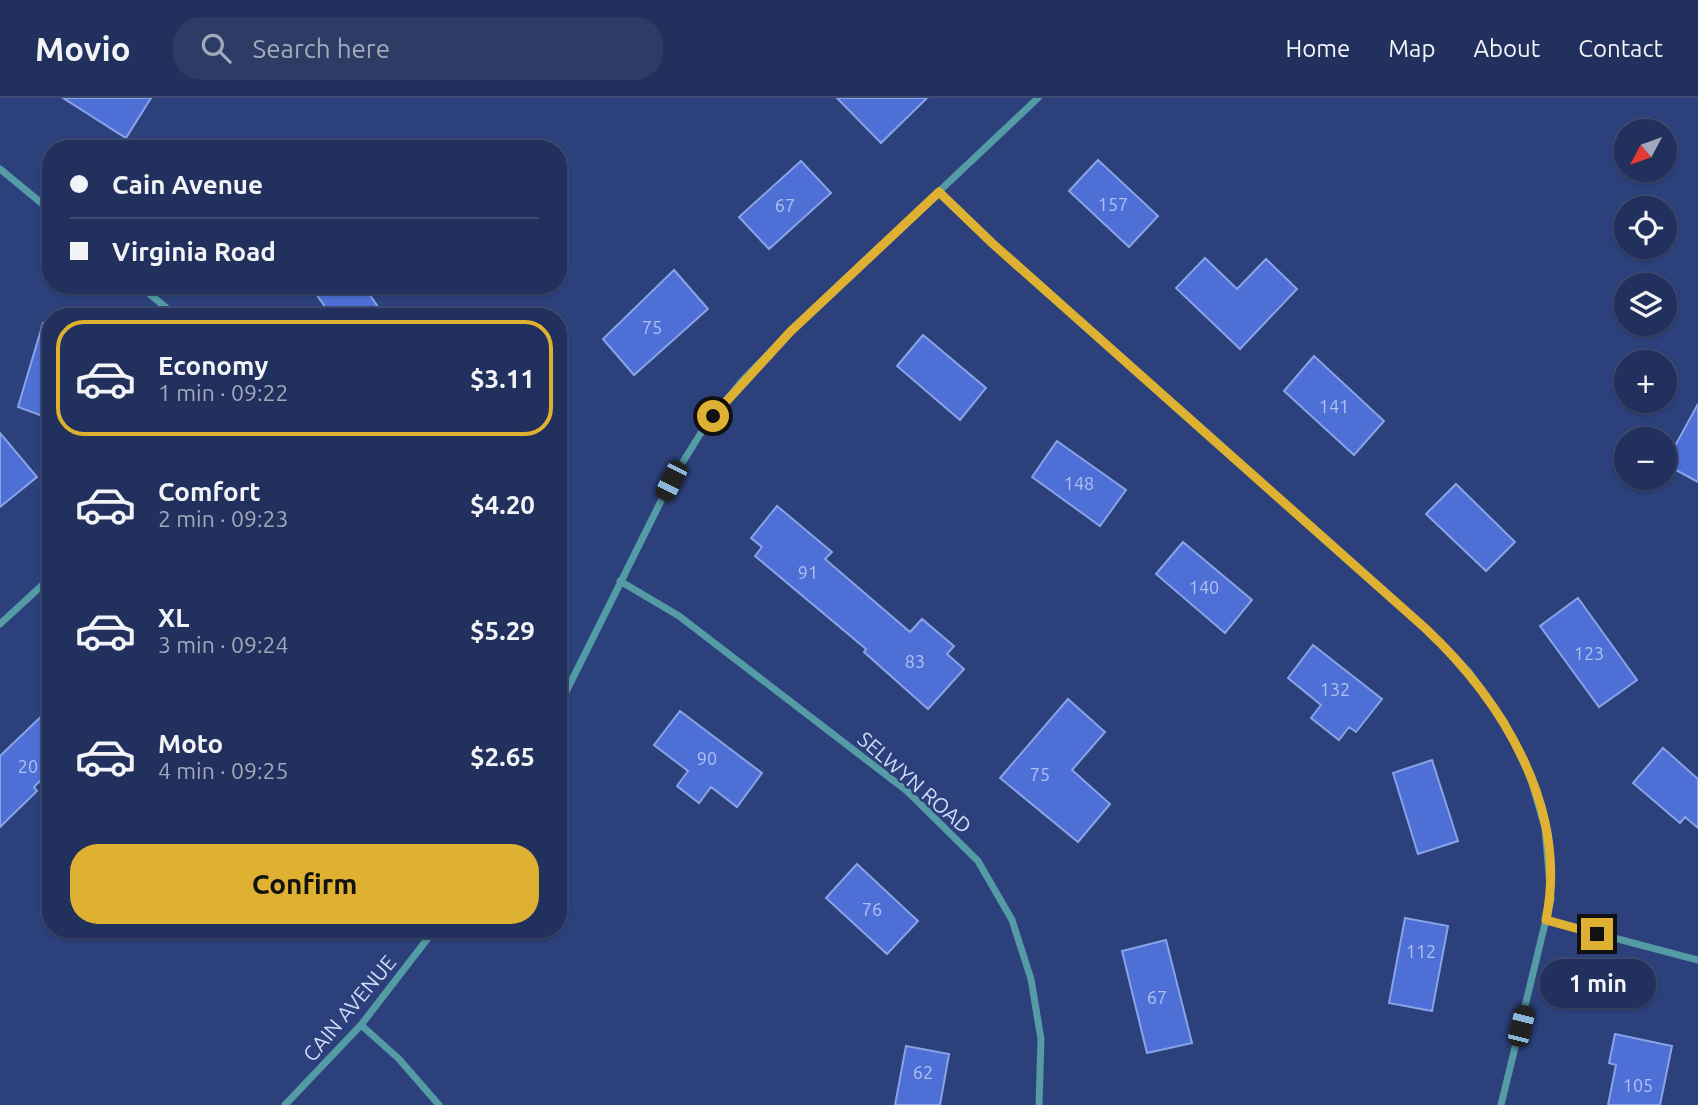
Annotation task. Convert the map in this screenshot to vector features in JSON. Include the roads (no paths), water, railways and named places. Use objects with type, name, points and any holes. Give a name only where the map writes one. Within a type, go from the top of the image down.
[{"type":"street","points":[[567,690],[687,454],[722,404],[790,332],[1038,98]]},
{"type":"street","points":[[0,169],[42,204]]},
{"type":"street","points":[[939,192],[992,243],[1425,628],[1469,672],[1504,721],[1538,801],[1552,879],[1546,920],[1501,1105]]},
{"type":"street","points":[[150,294],[166,308]]},
{"type":"street","name":"SELWYN ROAD","points":[[620,581],[679,616],[906,791],[978,861],[1012,920],[1031,979],[1041,1039],[1039,1105]]},
{"type":"street","points":[[0,624],[42,585]]},
{"type":"street","points":[[1546,920],[1698,960]]},
{"type":"street","name":"CAIN AVENUE","points":[[285,1105],[362,1025],[428,938]]},
{"type":"street","points":[[362,1025],[399,1059],[439,1105]]}]
